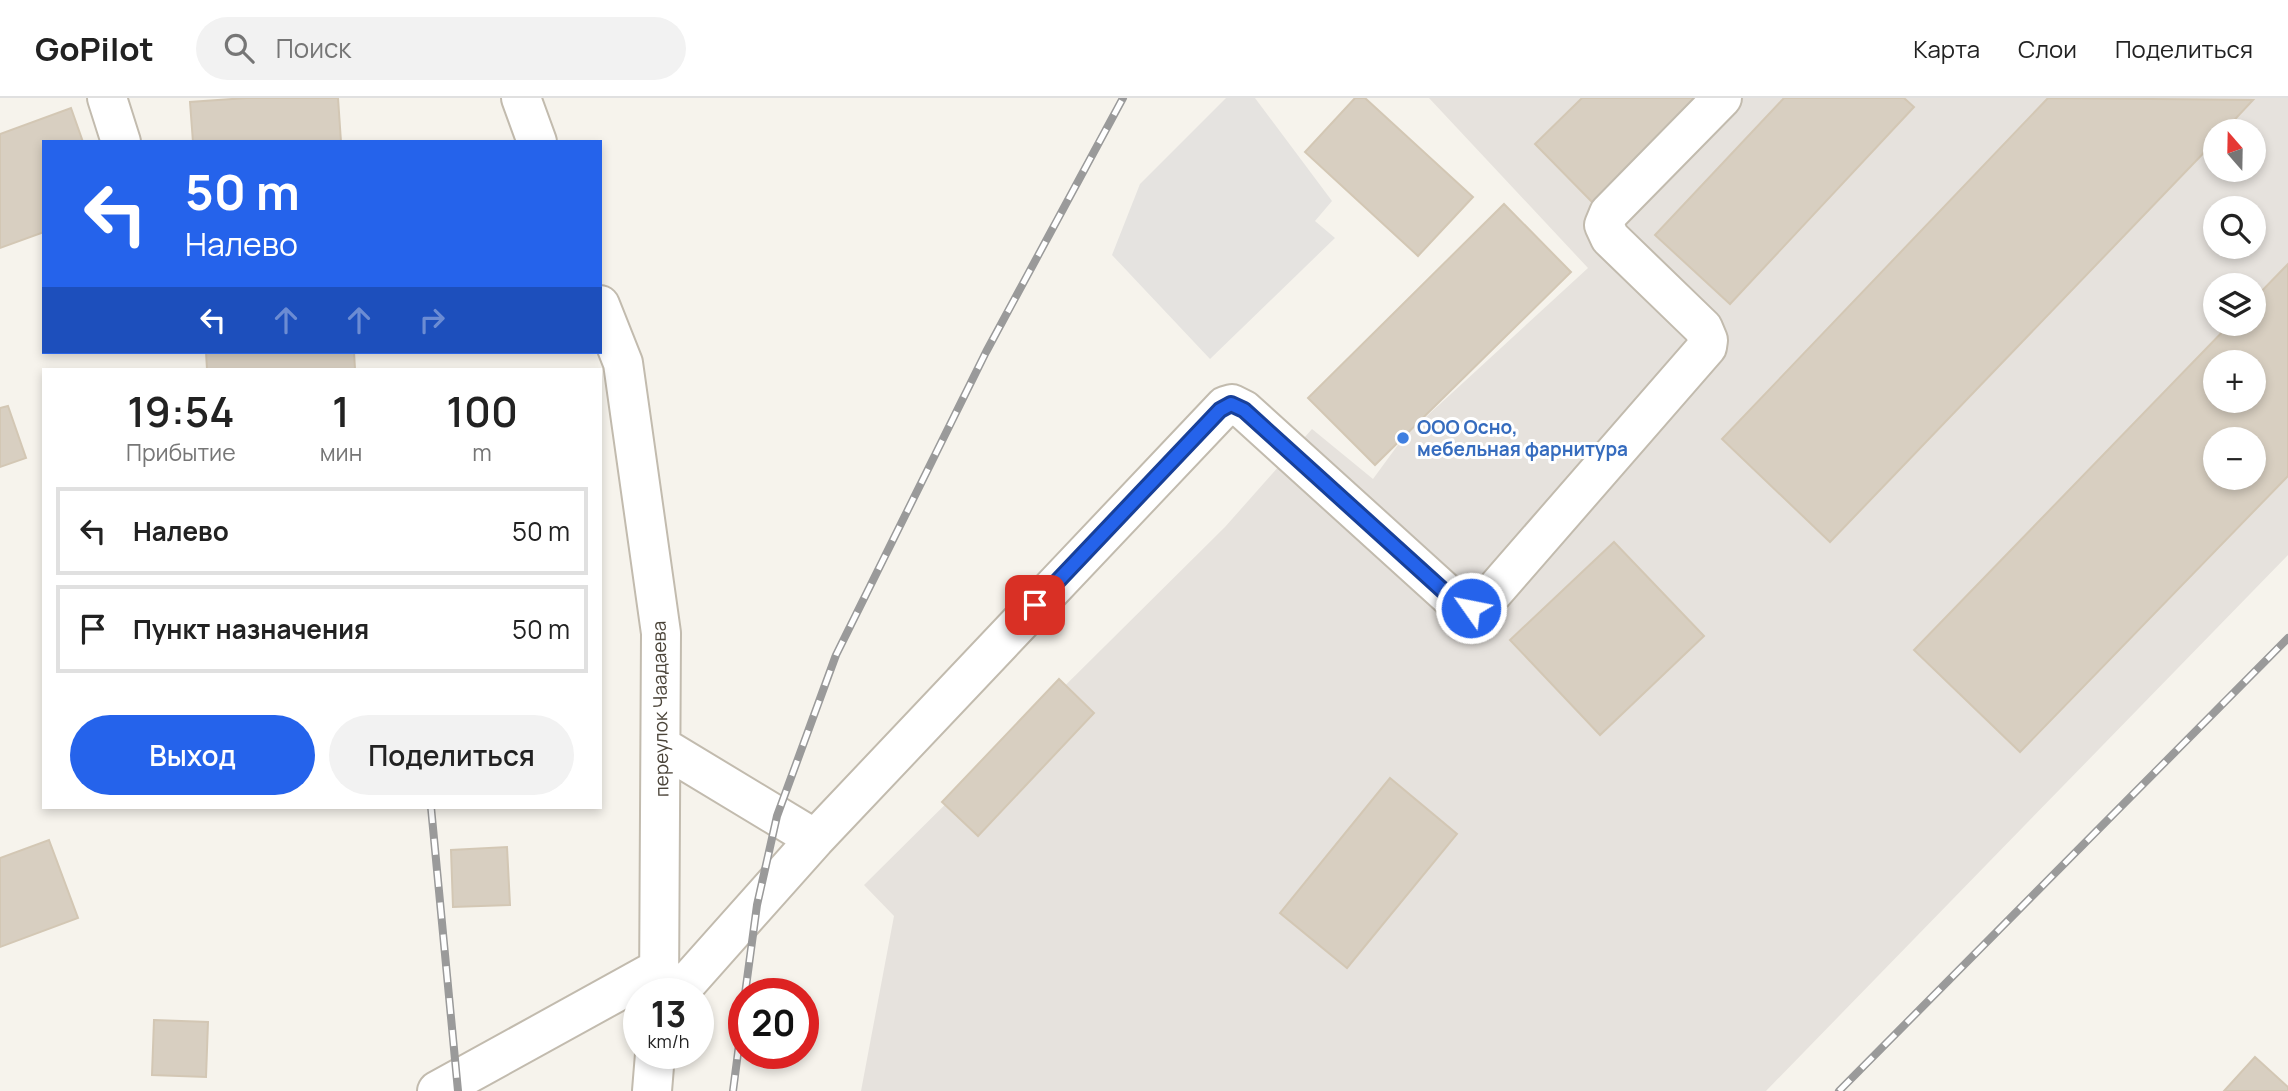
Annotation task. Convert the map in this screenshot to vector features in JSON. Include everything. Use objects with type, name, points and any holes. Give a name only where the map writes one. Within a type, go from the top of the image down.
[{"type":"street","points":[[107,98],[120,140]]},
{"type":"street","points":[[520,98],[536,140]]},
{"type":"street","points":[[673,978],[815,839],[1225,406],[1231,404],[1244,410],[1458,604],[1471,608],[1484,603],[1707,347],[1707,334],[1703,328],[1610,237],[1604,225],[1609,213],[1722,98]]},
{"type":"street","name":"переулок Чаадаева","points":[[602,310],[623,363],[661,633],[666,978]]},
{"type":"street","points":[[661,746],[815,839]]},
{"type":"street","points":[[437,1091],[623,1005]]},
{"type":"street","points":[[652,1091],[654,1069]]},
{"type":"shaded area","points":[[1226,98],[1255,98],[1332,201],[1315,221],[1335,238],[1210,359],[1112,255],[1140,184]]},
{"type":"shaded area","points":[[1429,98],[2288,98],[2288,555],[1766,1091],[861,1091],[894,916],[864,885],[1225,527],[1312,429],[1373,479],[1403,438],[1588,268]]},
{"type":"building","points":[[246,98],[338,98],[341,140],[193,140],[190,102]]},
{"type":"building","points":[[1355,98],[1365,98],[1473,197],[1418,256],[1305,152]]},
{"type":"building","points":[[1582,98],[1707,98],[1596,206],[1535,144]]},
{"type":"building","points":[[1784,98],[1904,98],[1914,107],[1730,304],[1655,235]]},
{"type":"building","points":[[2048,98],[2253,100],[2235,119],[2203,119],[2203,154],[1830,542],[1722,439]]},
{"type":"building","points":[[71,108],[82,140],[42,140],[42,233],[0,248],[0,134]]},
{"type":"building","points":[[1504,204],[1571,272],[1375,465],[1308,398]]},
{"type":"building","points":[[2288,264],[2288,476],[2020,752],[1914,650],[2203,352],[2203,413],[2266,413],[2266,350],[2205,350],[2218,336],[2266,336],[2266,287]]},
{"type":"building","points":[[206,354],[354,354],[355,368],[207,368]]},
{"type":"building","points":[[8,406],[26,458],[0,467],[0,408]]},
{"type":"building","points":[[1614,542],[1704,636],[1600,735],[1510,640]]},
{"type":"building","points":[[1059,679],[1094,713],[978,836],[942,802]]},
{"type":"building","points":[[1390,778],[1457,834],[1347,968],[1280,913]]},
{"type":"building","points":[[49,840],[78,918],[0,947],[0,858]]},
{"type":"building","points":[[507,847],[510,905],[453,907],[451,850]]},
{"type":"building","points":[[154,1020],[208,1022],[206,1077],[152,1075]]},
{"type":"building","points":[[2255,1057],[2288,1087],[2288,1091],[2224,1091]]},
{"type":"railway","points":[[747,978],[757,905],[777,816],[836,655],[986,352],[1123,98]]},
{"type":"railway","points":[[1839,1091],[2288,638]]},
{"type":"railway","points":[[431,809],[458,1091]]},
{"type":"railway","points":[[733,1091],[736,1069]]},
{"type":"place","name":"ООО Осно, мебельная фарнитура","points":[[1403,438]]},
{"type":"route","points":[[1035,605],[1220,410],[1231,404],[1244,410],[1458,604],[1471,608]]}]
